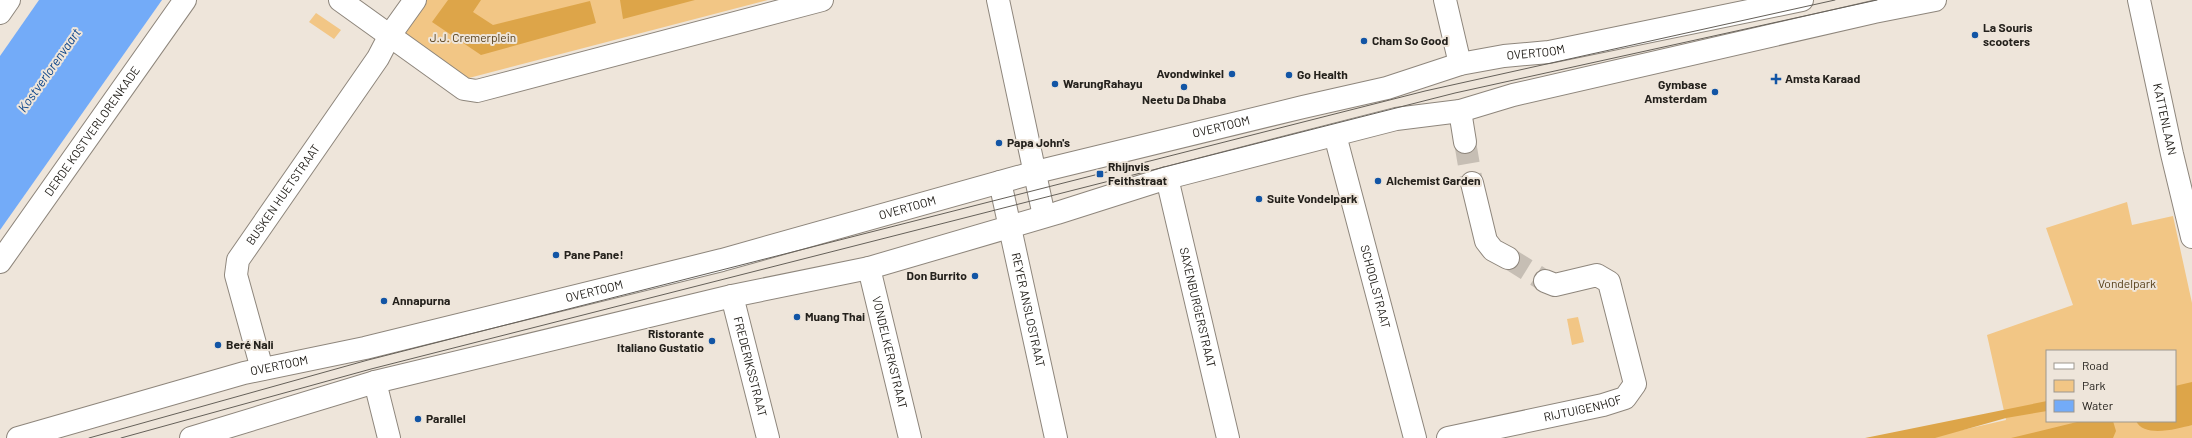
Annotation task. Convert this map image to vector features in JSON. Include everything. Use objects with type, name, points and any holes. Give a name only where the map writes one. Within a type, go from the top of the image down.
[{"type":"main road","points":[[0,13],[9,0]]},
{"type":"main road","name":"DERDE KOSTVERLORENKADE","points":[[0,262],[185,0]]},
{"type":"main road","points":[[340,0],[464,90],[477,91],[822,0]]},
{"type":"main road","points":[[390,36],[415,0]]},
{"type":"main road","points":[[998,0],[1036,172],[1044,216]]},
{"type":"main road","points":[[1445,0],[1460,64]]},
{"type":"main road","name":"OVERTOOM","points":[[18,438],[262,369],[365,348],[714,262],[1036,172],[1303,106],[1387,88],[1460,64],[1504,56],[1549,52],[1802,0]]},
{"type":"main road","points":[[191,438],[375,382],[732,296],[869,268],[1167,178],[1396,119],[1460,111],[1528,91],[1874,12],[1935,0]]},
{"type":"main road","name":"KATTENLAAN","points":[[2139,0],[2192,237]]},
{"type":"main road","name":"BUSKEN HUETSTRAAT","points":[[262,369],[236,275],[238,260],[378,58],[390,36]]},
{"type":"main road","points":[[1460,111],[1465,142]]},
{"type":"main road","name":"SCHOOLSTRAAT","points":[[1335,135],[1415,438]]},
{"type":"main road","name":"SAXENBURGERSTRAAT","points":[[1167,178],[1228,438]]},
{"type":"main road","name":"REYER ANSLOSTRAAT","points":[[1000,182],[1056,438]]},
{"type":"main road","points":[[1472,183],[1486,241],[1493,250],[1508,258]]},
{"type":"main road","name":"VONDELKERKSTRAAT","points":[[869,268],[910,438]]},
{"type":"main road","name":"RIJTUIGENHOF","points":[[1448,438],[1603,405],[1625,398],[1635,384],[1609,282],[1597,275],[1555,285],[1545,281]]},
{"type":"main road","name":"FREDERIKSSTRAAT","points":[[732,296],[768,438]]},
{"type":"main road","points":[[375,382],[390,438]]},
{"type":"green space","name":"J.J. Cremerplein","points":[[426,0],[768,0],[465,79],[402,32]]},
{"type":"green space","points":[[448,0],[481,0],[473,12],[493,25],[590,1],[596,23],[481,55],[432,22]]},
{"type":"green space","points":[[620,0],[695,0],[623,19]]},
{"type":"green space","points":[[316,13],[341,30],[334,39],[309,22]]},
{"type":"green space","name":"Vondelpark","points":[[2127,202],[2132,225],[2173,216],[2192,303],[2192,438],[1927,438],[2006,420],[1987,335],[2073,305],[2046,228]]},
{"type":"green space","points":[[1578,317],[1584,342],[1572,345],[1567,319]]},
{"type":"green space","points":[[2192,382],[2192,425],[2161,431],[2153,431],[2140,426],[2137,422],[2176,422],[2176,386]]},
{"type":"green space","points":[[2046,401],[2046,411],[2006,418],[1935,438],[1865,438]]},
{"type":"green space","points":[[2077,422],[2113,422],[2116,431],[2113,438],[2011,438]]},
{"type":"water","name":"Kostverlorenvaart","points":[[39,0],[162,0],[0,230],[0,56]]},
{"type":"tunnel","points":[[1465,142],[1472,183]]},
{"type":"tunnel","points":[[1508,258],[1545,281]]},
{"type":"tram line","points":[[89,438],[368,360],[1425,91],[1835,0]]},
{"type":"tram line","points":[[121,438],[371,369],[1455,93],[1877,0]]},
{"type":"place","name":"La Souris scooters","points":[[1975,35]]},
{"type":"place","name":"Cham So Good","points":[[1364,41]]},
{"type":"place","name":"Avondwinkel","points":[[1232,74]]},
{"type":"place","name":"Go Health","points":[[1289,75]]},
{"type":"place","name":"Amsta Karaad","points":[[1776,79]]},
{"type":"place","name":"WarungRahayu","points":[[1055,84]]},
{"type":"place","name":"Neetu Da Dhaba","points":[[1184,87]]},
{"type":"place","name":"Gymbase Amsterdam","points":[[1715,92]]},
{"type":"place","name":"Papa John's","points":[[999,143]]},
{"type":"place","name":"Rhijnvis Feithstraat","points":[[1100,174]]},
{"type":"place","name":"Alchemist Garden","points":[[1378,181]]},
{"type":"place","name":"Suite Vondelpark","points":[[1259,199]]},
{"type":"place","name":"Pane Pane!","points":[[556,255]]},
{"type":"place","name":"Don Burrito","points":[[975,276]]},
{"type":"place","name":"Annapurna","points":[[384,301]]},
{"type":"place","name":"Muang Thai","points":[[797,317]]},
{"type":"place","name":"Ristorante Italiano Gustatio","points":[[712,341]]},
{"type":"place","name":"Beré Nali","points":[[218,345]]},
{"type":"place","name":"Parallel","points":[[418,419]]}]
